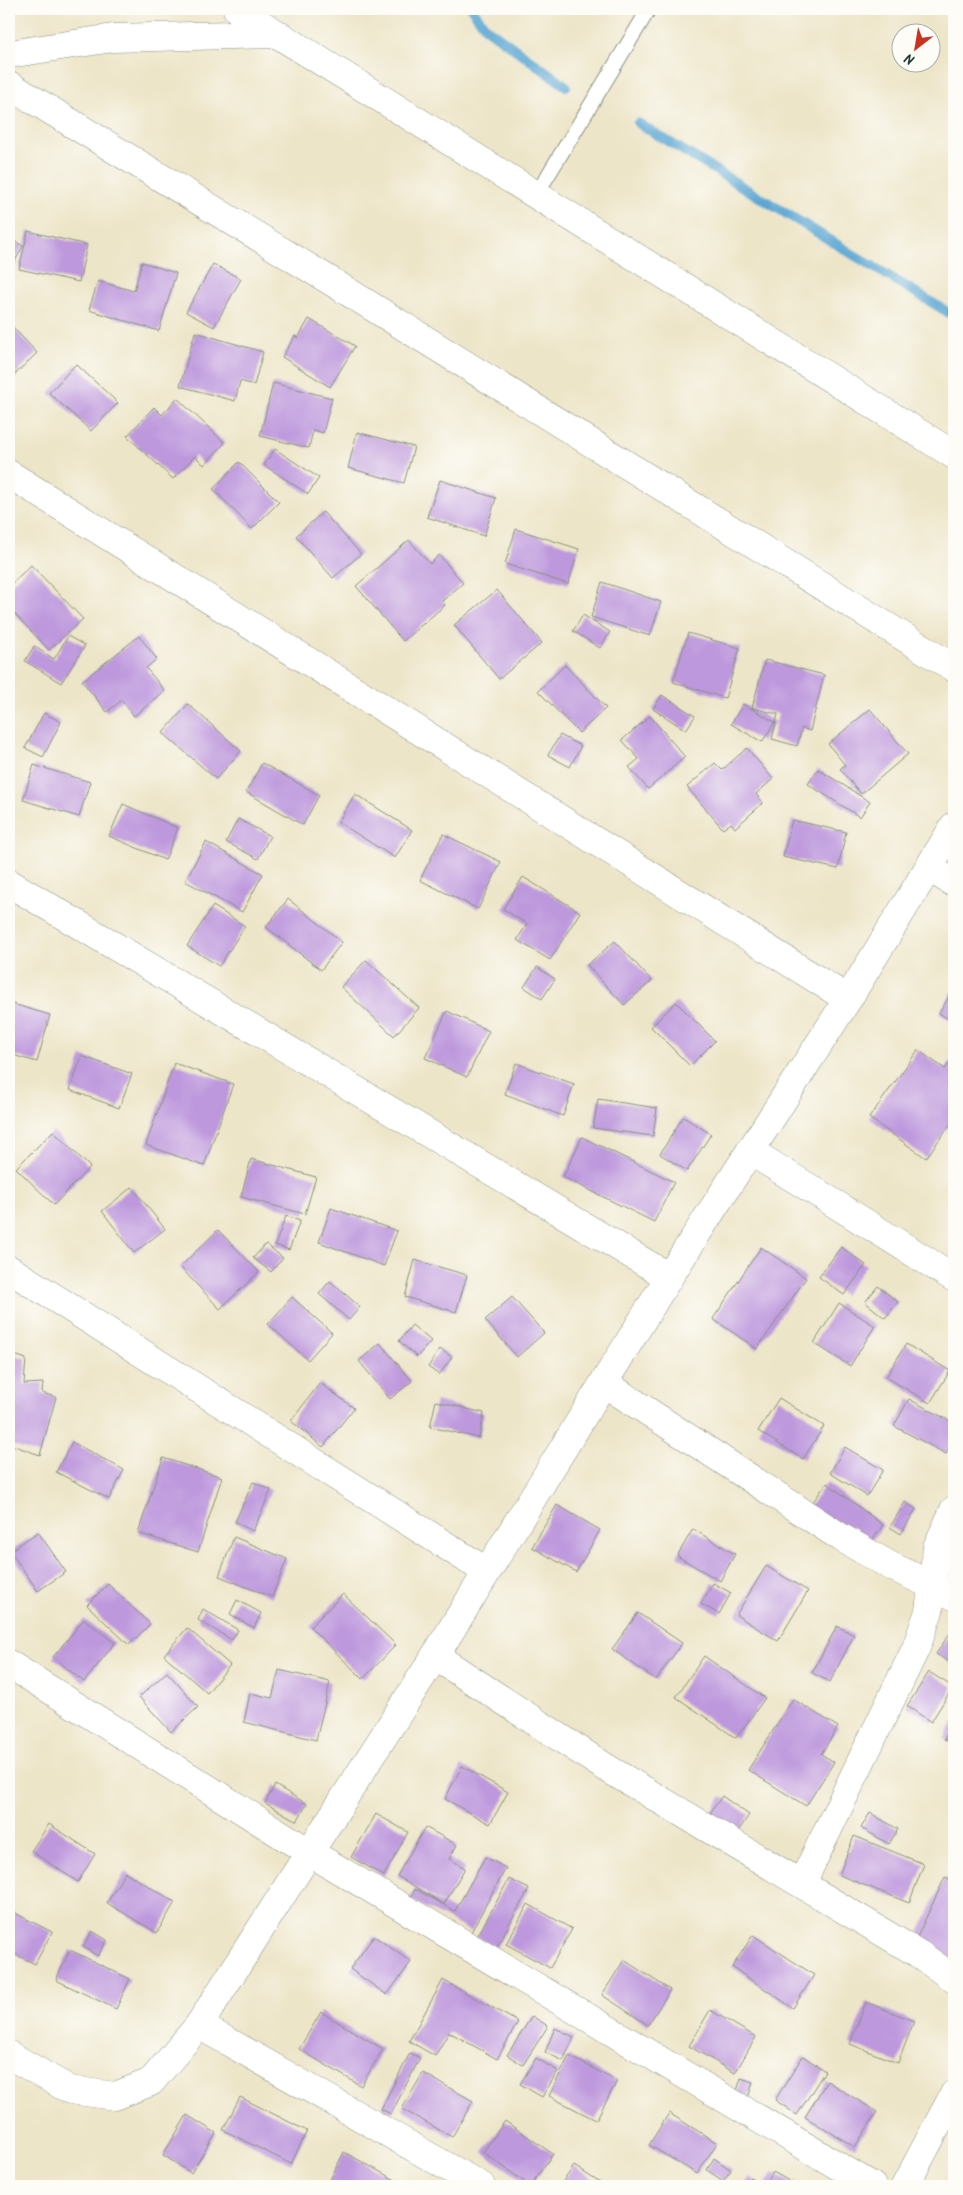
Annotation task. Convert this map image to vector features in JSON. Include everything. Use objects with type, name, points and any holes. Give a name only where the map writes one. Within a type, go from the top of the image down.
[{"type":"street","points":[[236,9],[536,194],[954,456]]},
{"type":"street","points":[[9,54],[113,38],[277,34]]},
{"type":"street","points":[[9,85],[346,291],[954,668]]},
{"type":"street","points":[[9,474],[848,999]]},
{"type":"street","points":[[9,2055],[70,2090],[115,2096],[151,2082],[199,2025],[435,1656],[669,1277],[848,999],[954,826]]},
{"type":"street","points":[[929,868],[954,883]]},
{"type":"street","points":[[9,883],[669,1277]]},
{"type":"street","points":[[750,1151],[954,1278]]},
{"type":"street","points":[[9,1269],[486,1571]]},
{"type":"street","points":[[604,1383],[842,1538],[889,1565],[944,1590]]},
{"type":"street","points":[[802,1883],[916,1648],[929,1611],[944,1590],[937,1547],[954,1510]]},
{"type":"street","points":[[435,1656],[605,1767],[919,1954],[954,1979]]},
{"type":"street","points":[[9,1664],[309,1852],[872,2186]]},
{"type":"street","points":[[199,2025],[482,2186]]},
{"type":"street","points":[[905,2186],[954,2094]]},
{"type":"lane","points":[[536,194],[649,9]]},
{"type":"building","points":[[28,231],[87,245],[79,282],[19,269]]},
{"type":"building","points":[[11,239],[23,246],[9,273],[9,244]]},
{"type":"building","points":[[142,262],[176,273],[159,331],[89,310],[98,281],[134,291]]},
{"type":"building","points":[[213,264],[241,279],[214,327],[186,312]]},
{"type":"building","points":[[309,319],[355,346],[330,387],[282,357],[295,336],[298,338]]},
{"type":"building","points":[[9,323],[37,353],[9,380]]},
{"type":"building","points":[[195,332],[263,352],[254,385],[240,381],[235,401],[180,386]]},
{"type":"building","points":[[76,364],[118,403],[91,431],[49,393]]},
{"type":"building","points":[[273,383],[332,398],[323,433],[313,430],[309,448],[260,436]]},
{"type":"building","points":[[177,398],[225,443],[204,465],[195,456],[173,479],[127,436],[154,407],[162,415]]},
{"type":"building","points":[[357,432],[414,447],[404,483],[348,468]]},
{"type":"building","points":[[275,449],[319,478],[308,494],[264,465]]},
{"type":"building","points":[[239,462],[279,502],[252,529],[213,489]]},
{"type":"building","points":[[440,480],[496,498],[484,536],[427,517]]},
{"type":"building","points":[[323,512],[361,554],[333,578],[296,536]]},
{"type":"building","points":[[516,529],[579,549],[568,584],[505,564]]},
{"type":"building","points":[[409,540],[430,564],[439,555],[463,583],[442,601],[445,605],[403,641],[356,586]]},
{"type":"building","points":[[31,565],[83,619],[49,650],[9,608],[9,586]]},
{"type":"building","points":[[602,582],[661,602],[650,636],[591,617]]},
{"type":"building","points":[[497,590],[542,643],[499,679],[454,625]]},
{"type":"building","points":[[583,615],[610,632],[600,648],[573,631]]},
{"type":"building","points":[[688,633],[740,648],[725,698],[673,682]]},
{"type":"building","points":[[68,636],[85,646],[61,683],[25,661],[34,646],[54,659]]},
{"type":"building","points":[[139,636],[157,659],[146,668],[165,691],[134,716],[122,700],[107,712],[82,681]]},
{"type":"building","points":[[765,660],[824,675],[810,731],[802,728],[797,746],[772,739],[778,714],[752,708]]},
{"type":"building","points":[[565,665],[606,708],[579,733],[538,691]]},
{"type":"building","points":[[662,695],[695,716],[686,730],[653,709]]},
{"type":"building","points":[[188,704],[241,751],[216,779],[163,733]]},
{"type":"building","points":[[743,704],[775,722],[762,742],[731,724]]},
{"type":"building","points":[[870,709],[908,754],[861,794],[840,769],[845,765],[828,744]]},
{"type":"building","points":[[44,713],[61,722],[43,757],[25,748]]},
{"type":"building","points":[[650,716],[685,757],[648,789],[629,767],[639,759],[622,740]]},
{"type":"building","points":[[560,735],[581,746],[570,767],[548,755]]},
{"type":"building","points":[[747,748],[773,779],[756,794],[763,803],[735,828],[731,823],[723,829],[687,787],[715,763],[722,770]]},
{"type":"building","points":[[262,763],[319,795],[303,825],[246,792]]},
{"type":"building","points":[[34,765],[90,782],[79,817],[23,800]]},
{"type":"building","points":[[818,769],[870,802],[860,817],[808,784]]},
{"type":"building","points":[[355,794],[412,830],[395,858],[338,822]]},
{"type":"building","points":[[123,804],[178,828],[165,860],[109,836]]},
{"type":"building","points":[[238,819],[270,836],[258,859],[226,842]]},
{"type":"building","points":[[792,820],[846,832],[838,869],[783,857]]},
{"type":"building","points":[[443,834],[501,862],[478,909],[420,880]]},
{"type":"building","points":[[206,842],[263,874],[242,912],[185,881]]},
{"type":"building","points":[[523,877],[580,912],[550,960],[517,940],[527,924],[503,909]]},
{"type":"building","points":[[288,899],[342,942],[321,970],[266,927]]},
{"type":"building","points":[[213,906],[245,926],[219,966],[187,946]]},
{"type":"building","points":[[615,941],[652,981],[624,1005],[587,965]]},
{"type":"building","points":[[366,960],[419,1008],[394,1036],[341,987]]},
{"type":"building","points":[[537,967],[555,979],[542,999],[524,987]]},
{"type":"building","points":[[954,989],[954,1023],[939,1013]]},
{"type":"building","points":[[676,1002],[715,1041],[690,1066],[651,1027]]},
{"type":"building","points":[[9,1003],[50,1015],[37,1062],[9,1054]]},
{"type":"building","points":[[447,1011],[489,1031],[467,1077],[425,1058]]},
{"type":"building","points":[[918,1050],[945,1069],[951,1060],[954,1062],[954,1119],[926,1158],[869,1118]]},
{"type":"building","points":[[82,1056],[132,1074],[119,1108],[70,1090]]},
{"type":"building","points":[[174,1063],[233,1084],[204,1166],[146,1145]]},
{"type":"building","points":[[516,1063],[574,1084],[563,1116],[505,1094]]},
{"type":"building","points":[[598,1099],[657,1108],[653,1136],[593,1128]]},
{"type":"building","points":[[683,1117],[711,1134],[687,1171],[660,1154]]},
{"type":"building","points":[[53,1131],[90,1167],[54,1205],[16,1168]]},
{"type":"building","points":[[582,1137],[674,1182],[654,1222],[563,1177]]},
{"type":"building","points":[[251,1159],[316,1177],[305,1214],[241,1197]]},
{"type":"building","points":[[132,1187],[165,1229],[134,1253],[102,1211]]},
{"type":"building","points":[[331,1208],[397,1231],[384,1266],[319,1242]]},
{"type":"building","points":[[286,1216],[300,1221],[289,1250],[275,1245]]},
{"type":"building","points":[[218,1230],[259,1272],[220,1309],[180,1267]]},
{"type":"building","points":[[266,1244],[283,1258],[271,1272],[253,1258]]},
{"type":"building","points":[[761,1247],[806,1278],[757,1349],[713,1319]]},
{"type":"building","points":[[841,1247],[866,1265],[844,1295],[819,1277]]},
{"type":"building","points":[[415,1260],[467,1275],[456,1312],[405,1297]]},
{"type":"building","points":[[330,1281],[360,1307],[349,1320],[319,1294]]},
{"type":"building","points":[[878,1286],[898,1302],[885,1318],[865,1302]]},
{"type":"building","points":[[292,1297],[332,1333],[308,1360],[268,1324]]},
{"type":"building","points":[[512,1297],[544,1333],[517,1357],[485,1320]]},
{"type":"building","points":[[839,1303],[875,1326],[850,1366],[814,1343]]},
{"type":"building","points":[[412,1325],[431,1341],[417,1357],[399,1341]]},
{"type":"building","points":[[380,1343],[412,1381],[390,1399],[359,1361]]},
{"type":"building","points":[[906,1344],[950,1371],[930,1403],[886,1377]]},
{"type":"building","points":[[440,1349],[452,1357],[439,1375],[428,1367]]},
{"type":"building","points":[[9,1353],[26,1359],[24,1384],[43,1383],[42,1393],[56,1397],[40,1455],[9,1444]]},
{"type":"building","points":[[320,1383],[354,1408],[323,1447],[291,1421]]},
{"type":"building","points":[[779,1398],[824,1426],[803,1459],[758,1431]]},
{"type":"building","points":[[909,1399],[954,1423],[954,1439],[946,1454],[894,1426]]},
{"type":"building","points":[[436,1401],[484,1413],[479,1438],[430,1427]]},
{"type":"building","points":[[72,1442],[124,1470],[109,1499],[56,1472]]},
{"type":"building","points":[[845,1447],[883,1470],[867,1496],[830,1473]]},
{"type":"building","points":[[163,1458],[222,1477],[198,1552],[138,1533]]},
{"type":"building","points":[[253,1482],[271,1490],[253,1531],[235,1522]]},
{"type":"building","points":[[827,1483],[883,1525],[866,1549],[809,1507]]},
{"type":"building","points":[[905,1502],[916,1509],[901,1534],[890,1527]]},
{"type":"building","points":[[557,1505],[600,1530],[576,1572],[532,1547]]},
{"type":"building","points":[[693,1529],[735,1554],[720,1581],[677,1556]]},
{"type":"building","points":[[38,1532],[66,1572],[38,1591],[10,1551]]},
{"type":"building","points":[[234,1537],[287,1559],[272,1597],[219,1576]]},
{"type":"building","points":[[936,1546],[954,1554],[954,1573],[952,1579],[927,1568]]},
{"type":"building","points":[[766,1566],[808,1591],[778,1641],[736,1615]]},
{"type":"building","points":[[713,1583],[731,1593],[719,1614],[701,1604]]},
{"type":"building","points":[[108,1584],[150,1624],[129,1645],[87,1605]]},
{"type":"building","points":[[343,1594],[396,1645],[363,1679],[310,1627]]},
{"type":"building","points":[[237,1600],[261,1613],[254,1628],[230,1614]]},
{"type":"building","points":[[203,1609],[238,1630],[232,1640],[198,1620]]},
{"type":"building","points":[[638,1613],[682,1643],[656,1680],[612,1649]]},
{"type":"building","points":[[84,1619],[115,1643],[84,1682],[53,1657]]},
{"type":"building","points":[[837,1626],[854,1635],[830,1682],[812,1673]]},
{"type":"building","points":[[187,1628],[230,1665],[207,1693],[164,1655]]},
{"type":"building","points":[[950,1633],[954,1635],[954,1665],[936,1654]]},
{"type":"building","points":[[704,1656],[765,1698],[736,1738],[676,1697]]},
{"type":"building","points":[[279,1670],[330,1682],[316,1740],[244,1722],[250,1693],[272,1698]]},
{"type":"building","points":[[167,1672],[198,1707],[171,1732],[139,1697]]},
{"type":"building","points":[[929,1672],[953,1687],[931,1722],[907,1706]]},
{"type":"building","points":[[793,1699],[838,1727],[821,1754],[834,1762],[806,1806],[748,1770]]},
{"type":"building","points":[[954,1722],[954,1745],[944,1739]]},
{"type":"building","points":[[462,1766],[508,1792],[490,1824],[445,1799]]},
{"type":"building","points":[[275,1785],[307,1804],[297,1821],[265,1803]]},
{"type":"building","points":[[722,1796],[749,1815],[737,1833],[710,1813]]},
{"type":"building","points":[[870,1813],[898,1829],[889,1844],[861,1828]]},
{"type":"building","points":[[376,1814],[408,1832],[384,1876],[351,1857]]},
{"type":"building","points":[[49,1824],[95,1854],[78,1882],[31,1851]]},
{"type":"building","points":[[425,1827],[457,1845],[449,1859],[465,1868],[444,1904],[397,1876]]},
{"type":"building","points":[[854,1836],[924,1864],[909,1903],[839,1875]]},
{"type":"building","points":[[485,1857],[506,1868],[471,1932],[410,1899],[415,1889],[455,1911]]},
{"type":"building","points":[[125,1872],[175,1902],[157,1933],[107,1903]]},
{"type":"building","points":[[945,1877],[954,1881],[954,1964],[911,1950]]},
{"type":"building","points":[[509,1879],[529,1889],[496,1948],[477,1937]]},
{"type":"building","points":[[528,1904],[572,1929],[550,1968],[506,1944]]},
{"type":"building","points":[[9,1910],[52,1932],[35,1964],[9,1951]]},
{"type":"building","points":[[92,1931],[107,1940],[98,1956],[83,1947]]},
{"type":"building","points":[[753,1935],[814,1975],[793,2008],[732,1967]]},
{"type":"building","points":[[374,1936],[411,1962],[387,1995],[350,1969]]},
{"type":"building","points":[[70,1950],[130,1979],[116,2009],[56,1980]]},
{"type":"building","points":[[624,1960],[670,1990],[648,2025],[602,1995]]},
{"type":"building","points":[[443,1980],[518,2022],[497,2059],[449,2032],[435,2056],[409,2041]]},
{"type":"building","points":[[866,2002],[914,2021],[898,2063],[850,2044]]},
{"type":"building","points":[[710,2010],[756,2037],[735,2073],[689,2046]]},
{"type":"building","points":[[321,2012],[383,2049],[361,2086],[299,2049]]},
{"type":"building","points":[[532,2016],[548,2026],[523,2065],[507,2055]]},
{"type":"building","points":[[555,2028],[574,2037],[563,2061],[545,2052]]},
{"type":"building","points":[[410,2053],[420,2058],[391,2114],[381,2109]]},
{"type":"building","points":[[569,2056],[617,2081],[596,2120],[549,2096]]},
{"type":"building","points":[[803,2056],[825,2071],[797,2115],[775,2100]]},
{"type":"building","points":[[536,2058],[558,2071],[542,2097],[520,2084]]},
{"type":"building","points":[[423,2073],[473,2101],[452,2137],[402,2109]]},
{"type":"building","points":[[741,2078],[753,2082],[748,2098],[736,2094]]},
{"type":"building","points":[[827,2081],[877,2112],[855,2147],[805,2117]]},
{"type":"building","points":[[240,2097],[307,2131],[291,2164],[223,2130]]},
{"type":"building","points":[[669,2113],[717,2143],[697,2174],[649,2145]]},
{"type":"building","points":[[187,2115],[216,2133],[191,2173],[163,2155]]},
{"type":"building","points":[[505,2121],[553,2154],[530,2186],[483,2152]]},
{"type":"building","points":[[344,2152],[406,2186],[327,2186]]},
{"type":"building","points":[[714,2158],[731,2170],[723,2181],[707,2170]]},
{"type":"building","points":[[574,2166],[605,2186],[560,2186]]},
{"type":"building","points":[[773,2172],[798,2186],[765,2186]]},
{"type":"building","points":[[954,2173],[954,2186],[947,2186]]},
{"type":"building","points":[[750,2177],[759,2183],[757,2186],[744,2186]]},
{"type":"waterway","points":[[472,9],[486,28],[566,86]]},
{"type":"waterway","points":[[638,123],[954,316]]}]
